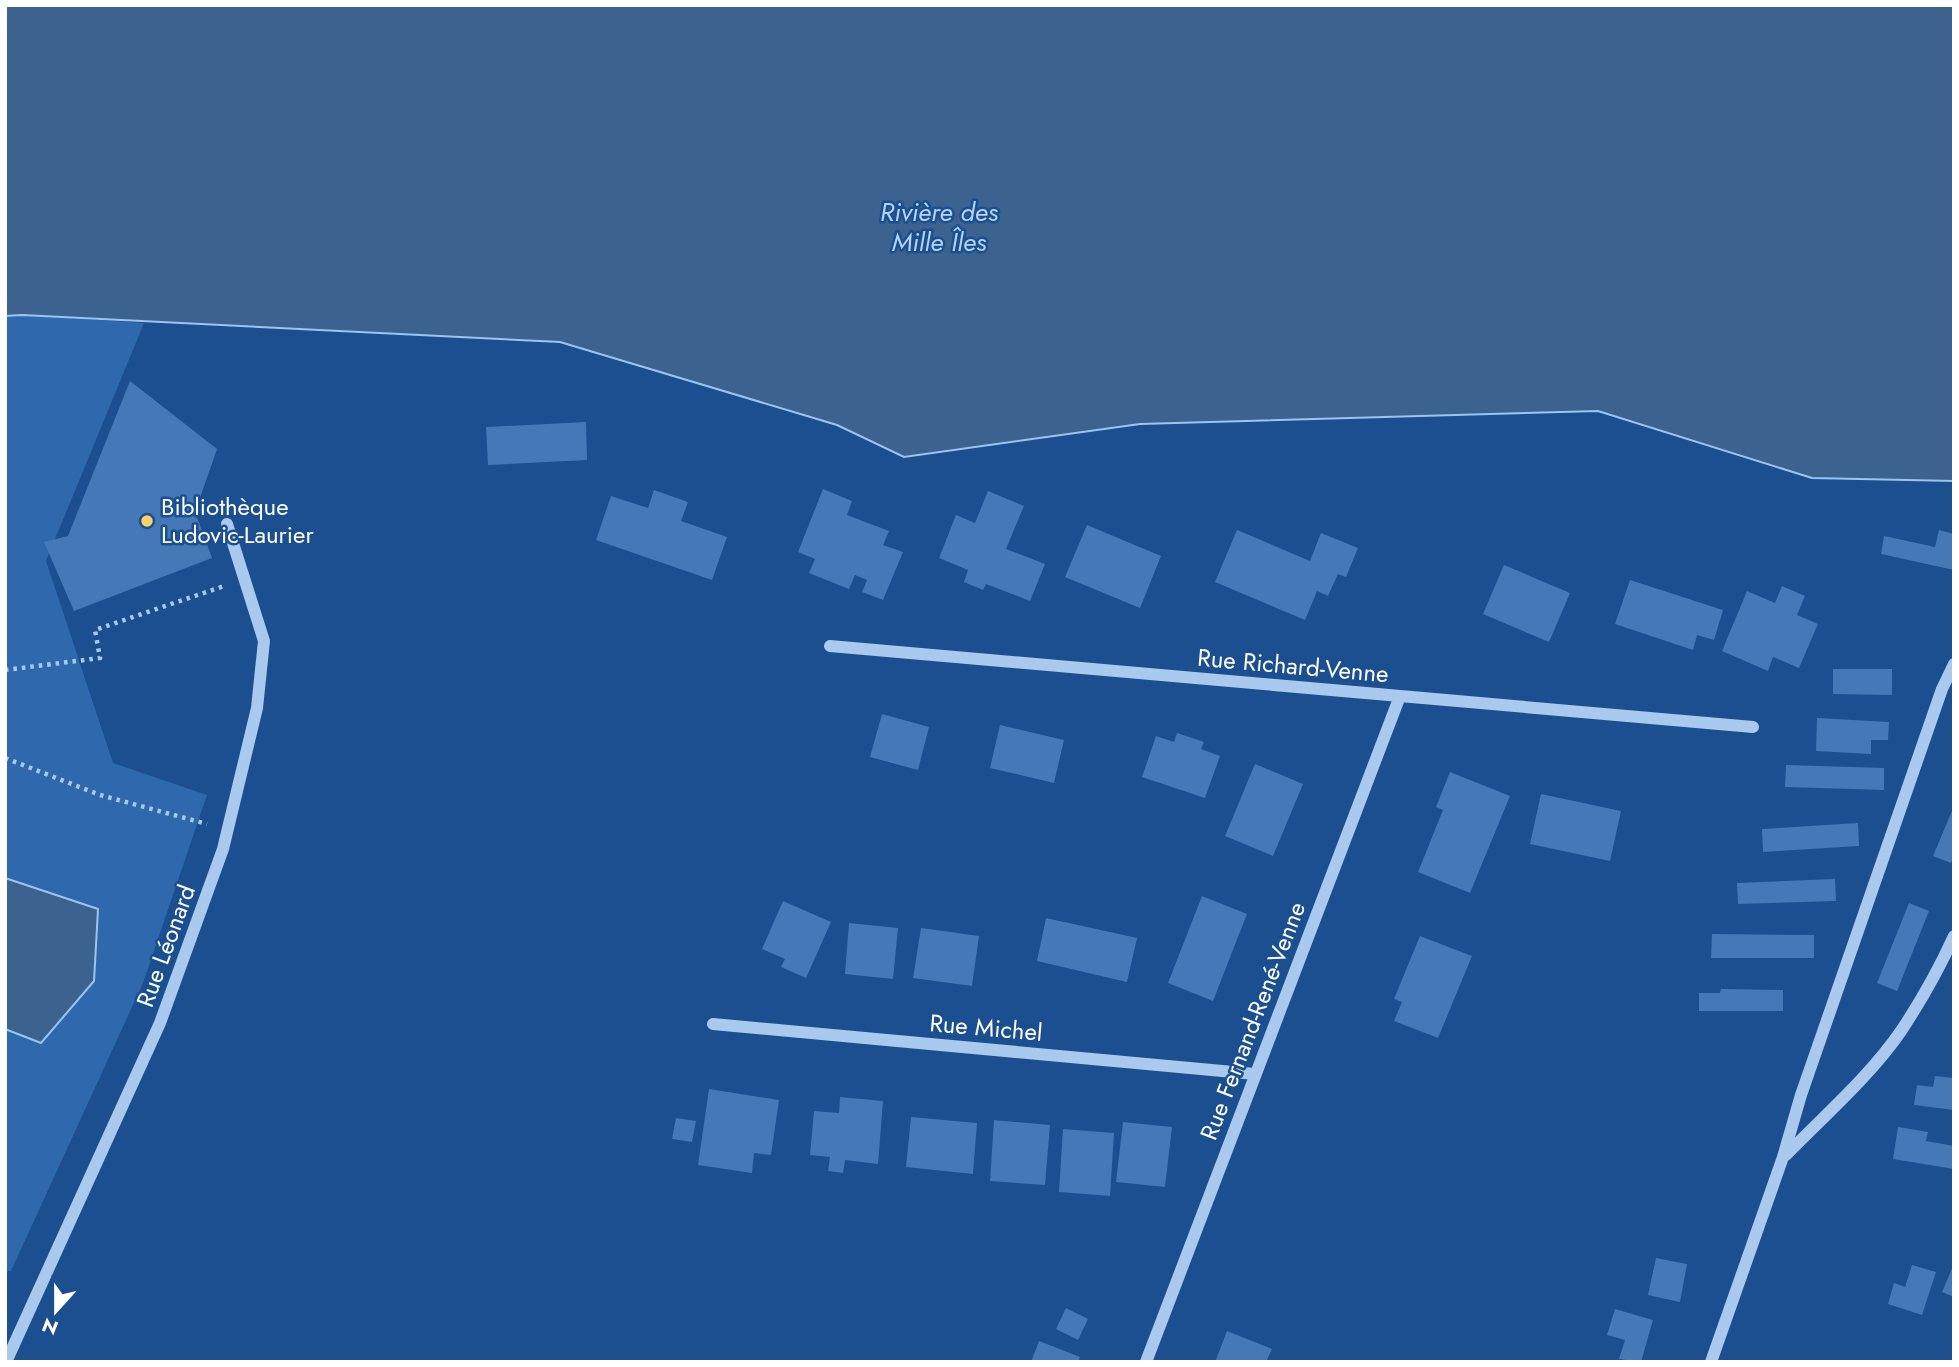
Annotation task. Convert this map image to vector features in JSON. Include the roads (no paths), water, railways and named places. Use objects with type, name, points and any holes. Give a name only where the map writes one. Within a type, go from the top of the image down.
[{"type":"street","name":"Rue Léonard","points":[[6,1362],[160,1023],[223,849],[257,708],[264,641],[227,524]]},
{"type":"street","name":"Rue Richard-Venne","points":[[830,646],[1753,727]]},
{"type":"street","points":[[1711,1362],[1783,1157],[1801,1095],[1848,959],[1942,690],[1954,664]]},
{"type":"street","name":"Rue Fernand-René-Venne","points":[[1146,1362],[1400,696]]},
{"type":"street","points":[[1783,1157],[1863,1076],[1900,1033],[1938,971],[1954,936]]},
{"type":"street","name":"Rue Michel","points":[[713,1024],[1255,1074]]},
{"type":"water","name":"Rivière des Mille Îles","points":[[5,5],[1954,5],[1954,481],[1812,478],[1598,411],[1140,424],[904,457],[837,425],[560,342],[5,316]]},
{"type":"water","points":[[5,878],[98,909],[94,981],[41,1043],[5,1029]]},
{"type":"place","name":"Bibliothèque Ludovic-Laurier","points":[[147,521]]}]
